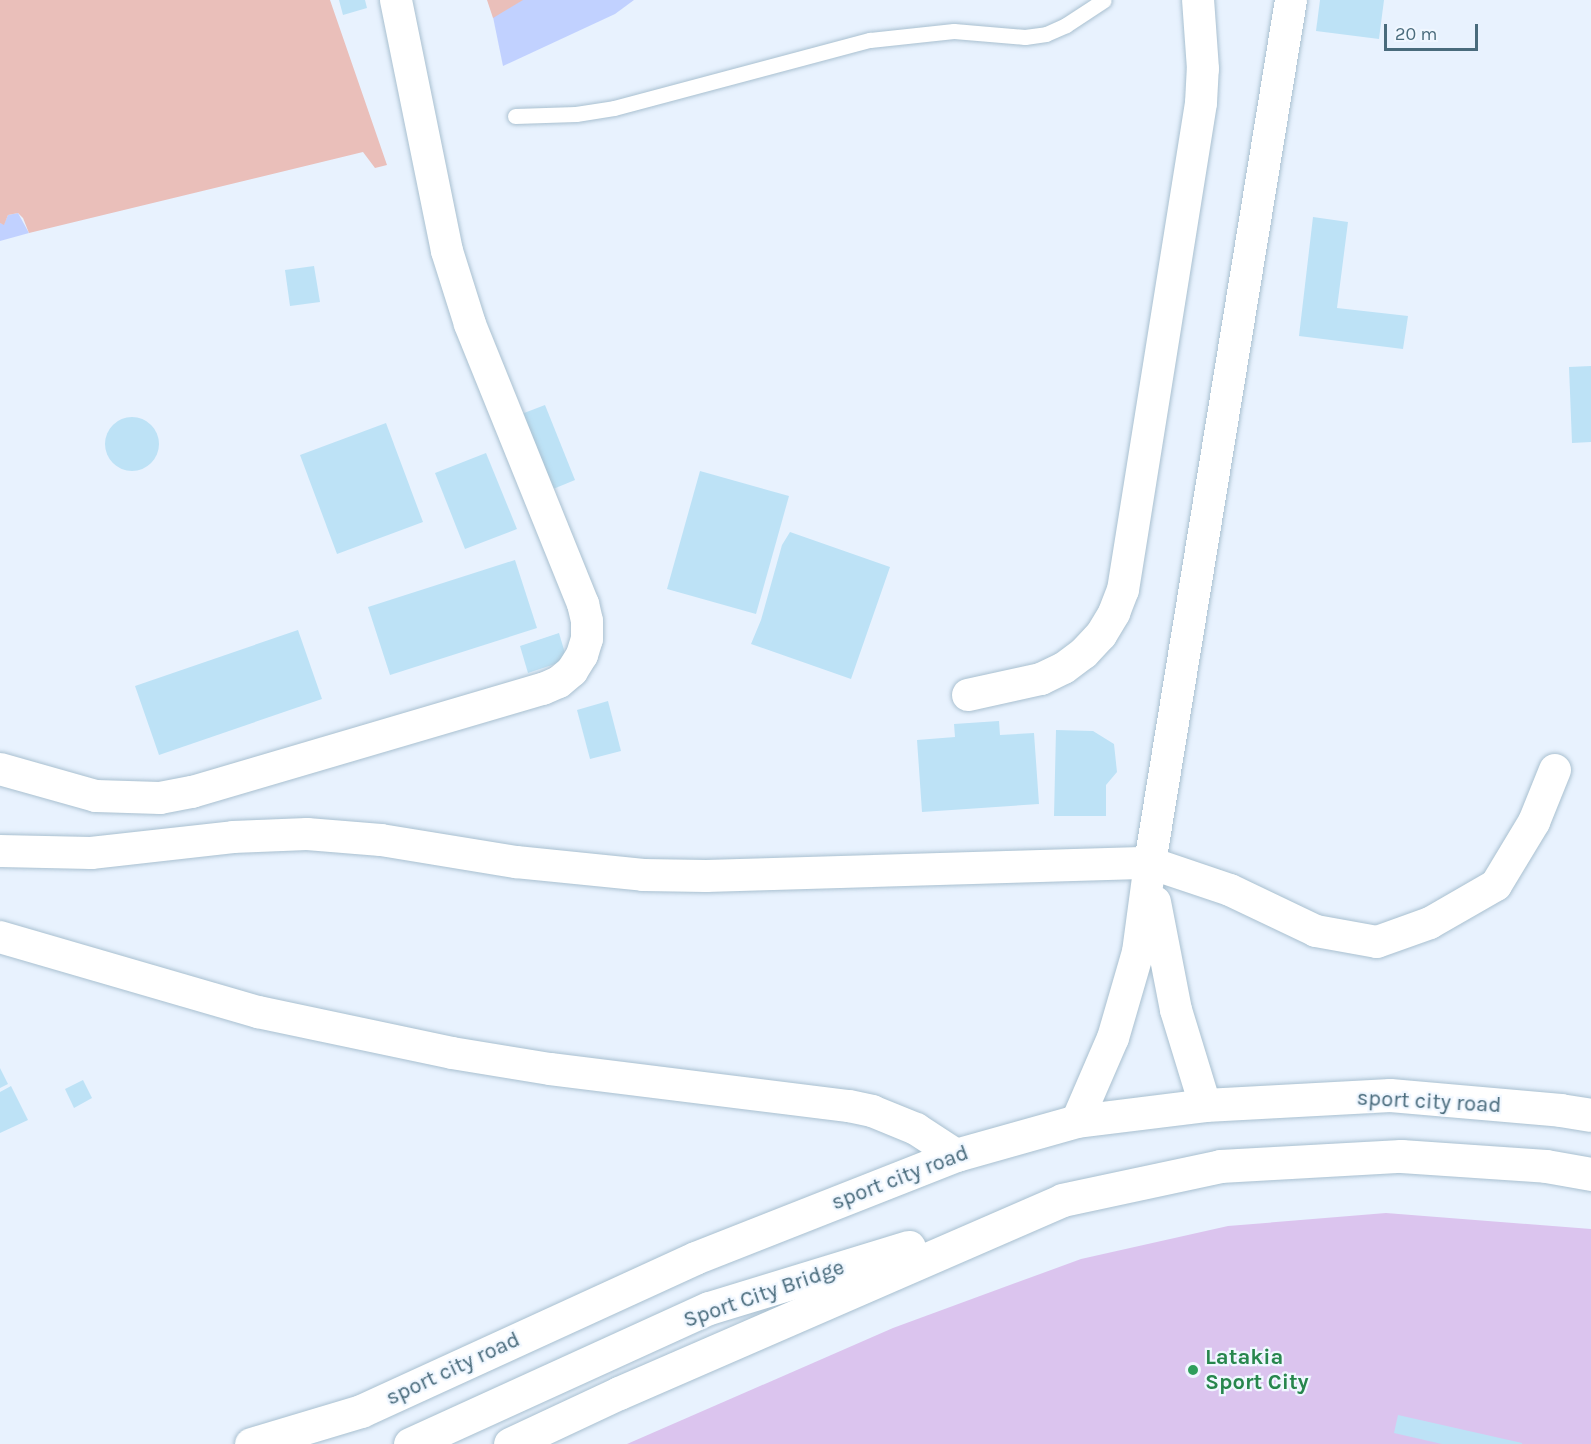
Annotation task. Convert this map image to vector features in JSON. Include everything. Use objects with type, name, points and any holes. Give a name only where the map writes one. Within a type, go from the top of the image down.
[{"type":"main road","name":"sport city road","points":[[251,1444],[361,1411],[695,1258],[956,1155],[1077,1121],[1205,1105],[1390,1095],[1560,1110],[1591,1116]]},
{"type":"main road","points":[[510,1444],[619,1393],[1062,1200],[1220,1166],[1401,1156],[1546,1166],[1591,1174]]},
{"type":"main road","name":"Sport City Bridge","points":[[410,1444],[709,1308],[1062,1200]]},
{"type":"street","points":[[0,769],[96,796],[160,798],[192,792],[543,689],[559,682],[572,671],[582,656],[587,639],[587,621],[583,604],[470,324],[450,261],[396,0]]},
{"type":"street","points":[[968,695],[1041,679],[1064,668],[1101,635],[1114,613],[1123,590],[1201,104],[1202,46],[1198,0]]},
{"type":"street","points":[[1077,1121],[1101,1070],[1127,995],[1146,907],[1150,863],[1291,0]]},
{"type":"street","points":[[0,851],[91,853],[233,837],[307,834],[381,840],[516,862],[643,875],[706,876],[1150,863],[1230,890],[1316,931],[1377,942],[1430,923],[1497,885],[1534,822],[1555,770]]},
{"type":"street","points":[[1150,863],[1156,912],[1173,1000],[1205,1105]]},
{"type":"street","points":[[0,937],[258,1012],[398,1042],[549,1069],[861,1108],[916,1129],[956,1155]]},
{"type":"lane","points":[[514,116],[576,114],[614,108],[880,39],[954,32],[1025,37],[1046,33],[1066,25],[1104,0]]},
{"type":"shaded area","points":[[0,0],[330,0],[387,165],[375,168],[363,152],[29,233],[23,218],[18,213],[8,215],[4,225],[0,223]]},
{"type":"shaded area","points":[[487,0],[523,0],[493,18]]},
{"type":"shaded area","name":"Latakia Sport City","points":[[1386,1213],[1591,1229],[1591,1444],[627,1444],[893,1328],[1081,1259],[1228,1226]]},
{"type":"sand","points":[[522,0],[634,0],[615,14],[503,66],[493,17]]},
{"type":"sand","points":[[18,213],[29,233],[0,241],[0,223],[4,224],[8,215]]},
{"type":"building","points":[[339,0],[365,0],[367,8],[343,15]]},
{"type":"building","points":[[1320,0],[1384,0],[1379,39],[1316,31]]},
{"type":"building","points":[[1313,217],[1348,222],[1337,308],[1408,316],[1403,349],[1299,336]]},
{"type":"building","points":[[314,266],[320,302],[290,306],[285,270]]},
{"type":"building","points":[[1591,366],[1591,442],[1572,443],[1569,367]]},
{"type":"building","points":[[545,405],[575,480],[541,494],[511,418]]},
{"type":"building","points":[[127,417],[137,417],[151,425],[157,434],[159,444],[157,454],[151,463],[137,471],[127,471],[110,459],[105,449],[105,439],[117,422]]},
{"type":"building","points":[[386,423],[423,522],[337,554],[300,455]]},
{"type":"building","points":[[486,453],[517,529],[465,549],[435,473]]},
{"type":"building","points":[[700,471],[789,496],[756,614],[667,589]]},
{"type":"building","points":[[790,532],[890,567],[851,679],[751,644],[761,620],[782,545]]},
{"type":"building","points":[[515,560],[537,628],[390,675],[368,607]]},
{"type":"building","points":[[298,630],[322,699],[159,755],[135,686]]},
{"type":"building","points":[[559,633],[567,660],[528,673],[520,646]]},
{"type":"building","points":[[608,701],[621,751],[590,759],[577,710]]},
{"type":"building","points":[[999,721],[1000,735],[1034,733],[1039,804],[922,812],[917,740],[955,737],[954,724]]},
{"type":"building","points":[[1056,730],[1093,731],[1114,744],[1117,772],[1106,785],[1106,816],[1054,816]]},
{"type":"building","points":[[0,1068],[8,1084],[0,1088]]},
{"type":"building","points":[[83,1080],[92,1098],[74,1108],[65,1089]]},
{"type":"building","points":[[11,1086],[28,1120],[0,1133],[0,1092]]},
{"type":"building","points":[[1398,1415],[1522,1444],[1442,1444],[1394,1433]]},
{"type":"place","name":"Latakia Sport City","points":[[1193,1370]]}]
